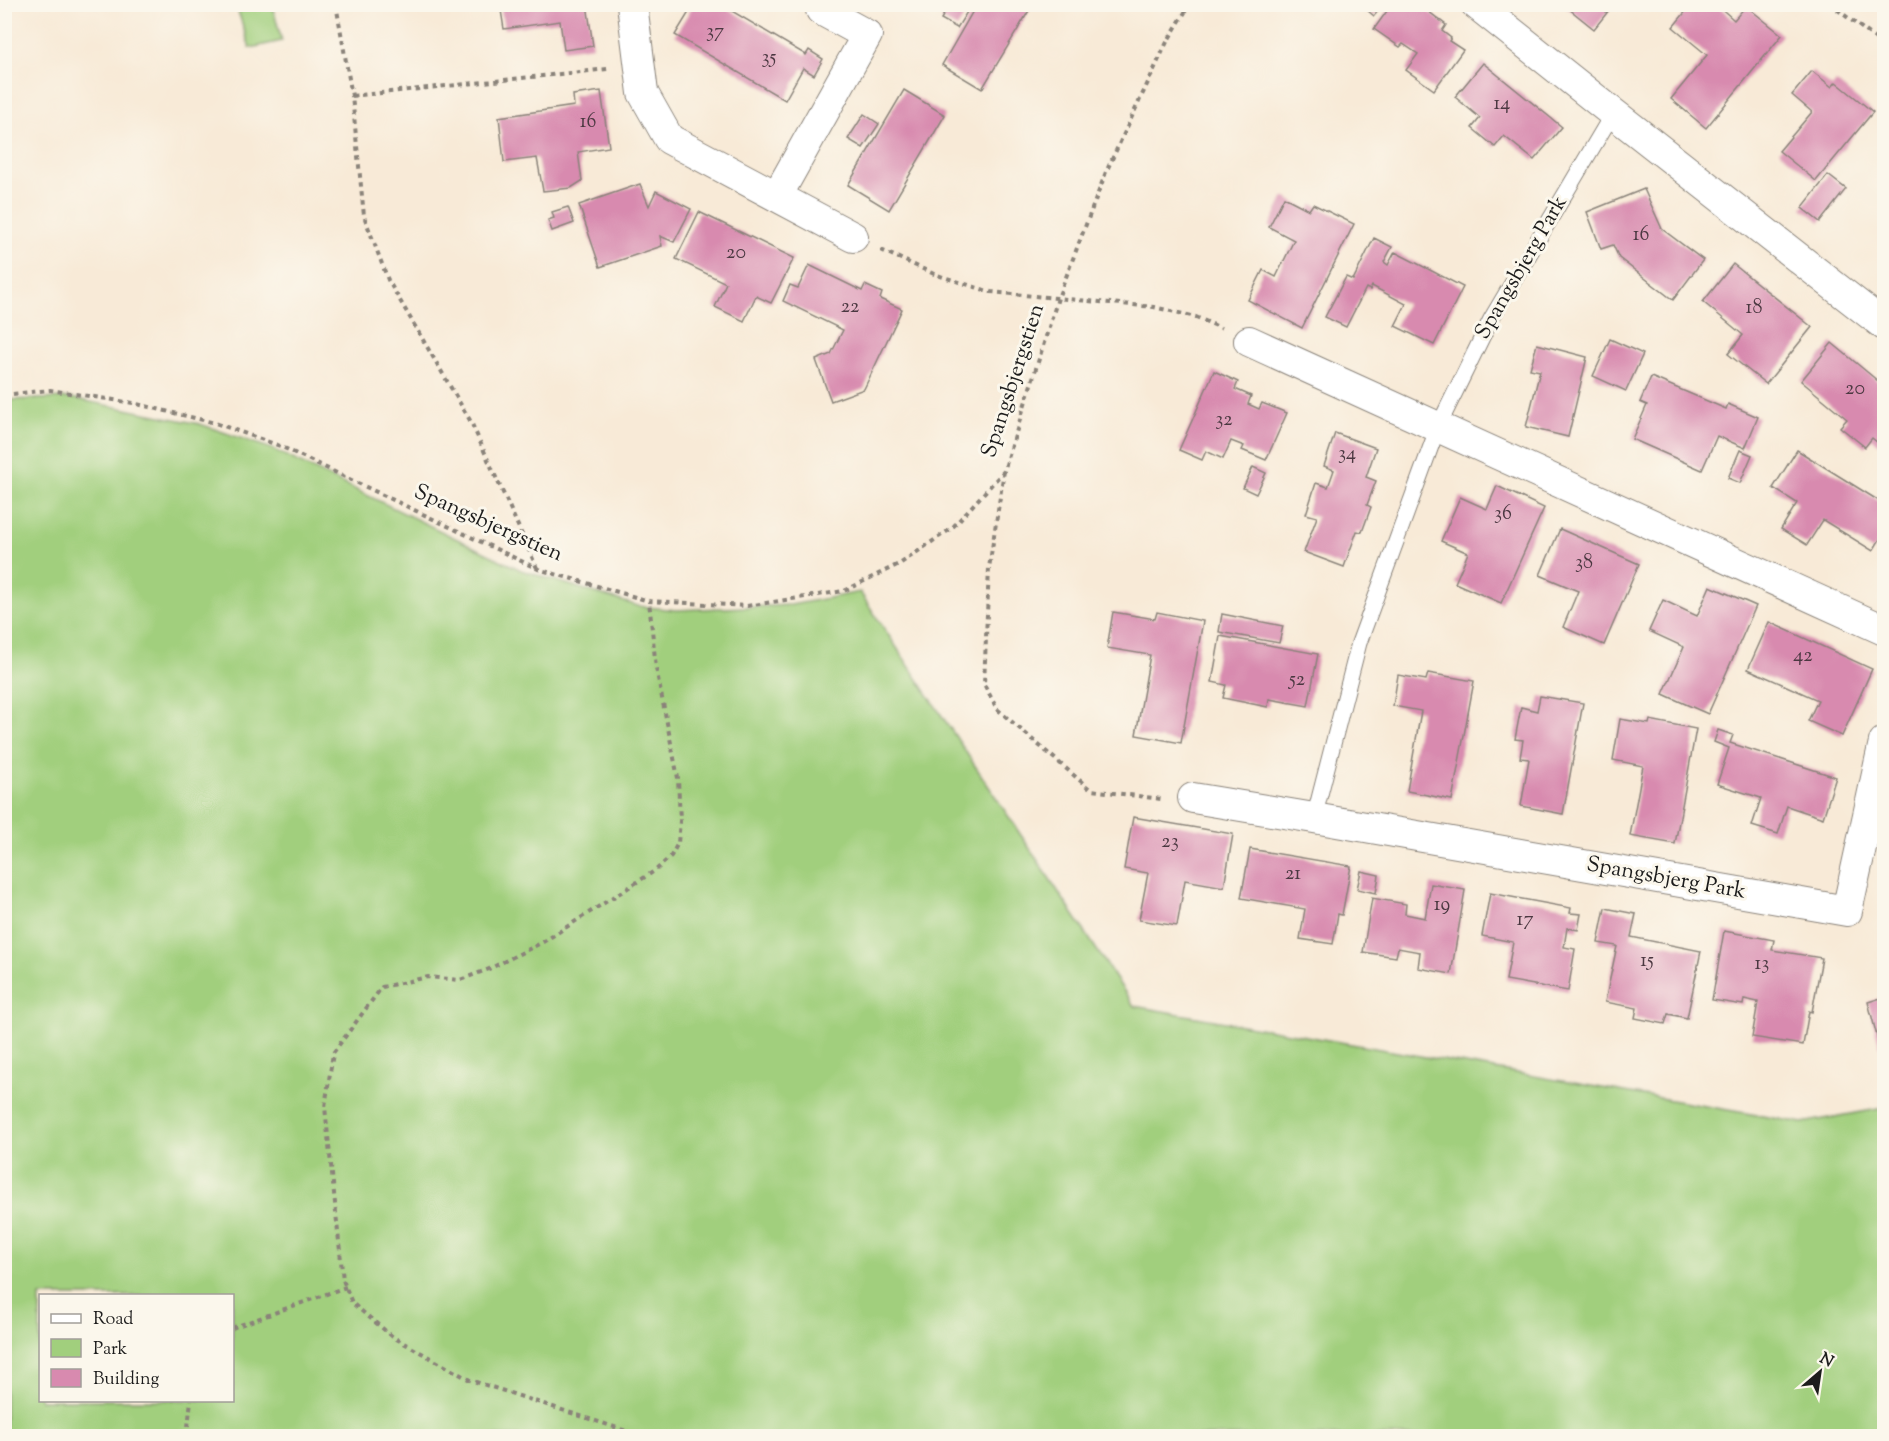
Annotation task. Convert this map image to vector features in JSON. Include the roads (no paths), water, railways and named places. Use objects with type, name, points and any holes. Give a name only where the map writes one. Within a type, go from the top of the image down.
[{"type":"street","points":[[632,4],[643,93],[669,139],[853,237]]},
{"type":"street","points":[[777,196],[867,35],[821,10],[824,4]]},
{"type":"street","points":[[1476,4],[1884,325]]},
{"type":"street","points":[[1249,340],[1884,630]]},
{"type":"street","name":"Spangsbjerg Park","points":[[1193,798],[1847,911],[1884,742]]},
{"type":"lane","name":"Spangsbjerg Park","points":[[1314,818],[1359,643],[1438,427],[1491,319],[1612,113]]}]
